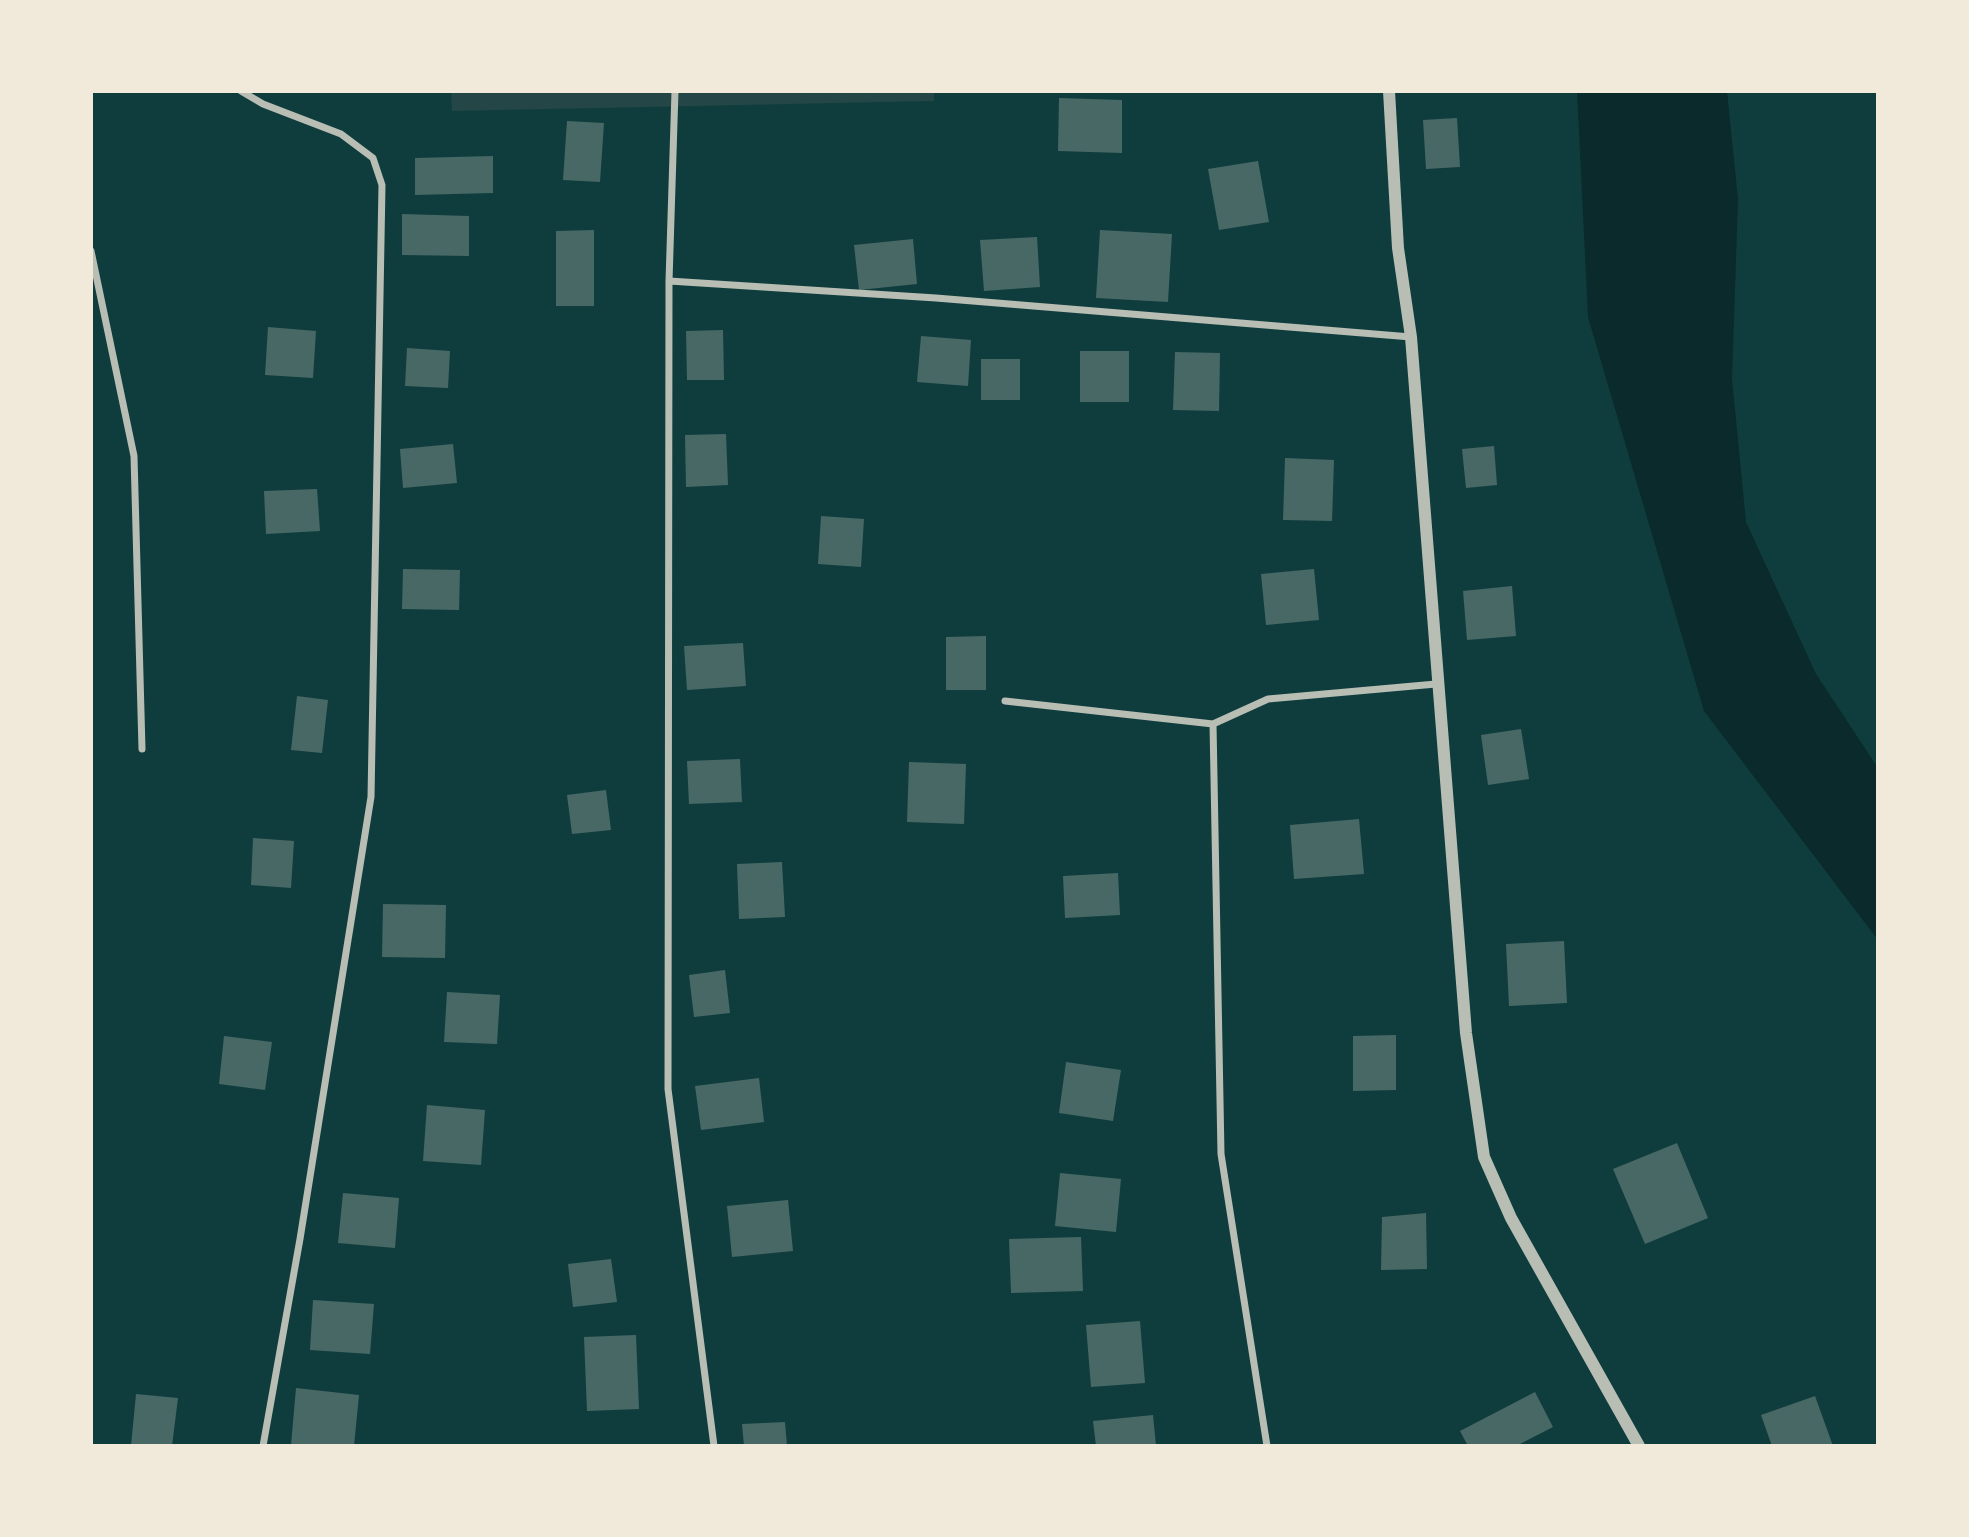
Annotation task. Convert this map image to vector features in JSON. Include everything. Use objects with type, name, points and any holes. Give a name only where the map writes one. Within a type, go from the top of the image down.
[{"type":"street","points":[[241,91],[263,104],[341,134],[373,158],[382,185],[371,797],[300,1238],[263,1446]]},
{"type":"street","points":[[675,91],[669,281],[668,1089],[714,1446]]},
{"type":"street","points":[[1389,91],[1398,248],[1410,337],[1466,1033],[1484,1157],[1511,1218],[1640,1446]]},
{"type":"street","points":[[91,251],[134,456],[142,749]]},
{"type":"street","points":[[669,281],[950,299],[1410,337]]},
{"type":"street","points":[[1005,701],[1213,724],[1268,699],[1436,684]]},
{"type":"street","points":[[1213,724],[1221,1154],[1267,1446]]},
{"type":"shaded area","points":[[451,91],[934,91],[934,101],[452,111]]},
{"type":"shaded area","points":[[1577,91],[1727,91],[1738,199],[1732,379],[1746,522],[1816,674],[1878,768],[1878,940],[1704,711],[1588,317]]},
{"type":"building","points":[[1059,98],[1122,100],[1122,153],[1058,151]]},
{"type":"building","points":[[1457,118],[1460,167],[1426,169],[1423,120]]},
{"type":"building","points":[[567,121],[604,123],[600,182],[563,180]]},
{"type":"building","points":[[493,156],[493,193],[415,195],[415,158]]},
{"type":"building","points":[[1258,161],[1269,222],[1219,230],[1208,169]]},
{"type":"building","points":[[402,214],[469,216],[469,256],[402,255]]},
{"type":"building","points":[[594,230],[594,306],[556,306],[556,231]]},
{"type":"building","points":[[1100,230],[1172,234],[1168,302],[1096,298]]},
{"type":"building","points":[[1037,237],[1040,287],[984,291],[980,240]]},
{"type":"building","points":[[913,239],[917,284],[859,290],[854,245]]},
{"type":"building","points":[[268,327],[316,331],[313,378],[265,375]]},
{"type":"building","points":[[723,330],[724,380],[687,380],[686,331]]},
{"type":"building","points":[[921,336],[971,340],[968,386],[917,382]]},
{"type":"building","points":[[407,348],[450,351],[448,388],[405,386]]},
{"type":"building","points":[[1080,351],[1129,351],[1129,402],[1080,402]]},
{"type":"building","points":[[1175,352],[1220,353],[1219,411],[1173,410]]},
{"type":"building","points":[[981,359],[1020,359],[1020,400],[981,400]]},
{"type":"building","points":[[726,434],[728,485],[686,487],[685,435]]},
{"type":"building","points":[[453,444],[457,483],[403,488],[400,449]]},
{"type":"building","points":[[1494,446],[1497,485],[1466,488],[1462,449]]},
{"type":"building","points":[[1285,458],[1334,460],[1332,521],[1283,520]]},
{"type":"building","points":[[317,489],[320,531],[266,534],[264,491]]},
{"type":"building","points":[[821,516],[864,519],[861,567],[818,564]]},
{"type":"building","points":[[403,569],[460,570],[459,610],[402,609]]},
{"type":"building","points":[[1314,569],[1319,620],[1266,625],[1261,574]]},
{"type":"building","points":[[1512,586],[1516,636],[1467,640],[1463,591]]},
{"type":"building","points":[[986,636],[986,690],[946,690],[946,637]]},
{"type":"building","points":[[743,643],[746,686],[687,690],[684,646]]},
{"type":"building","points":[[297,696],[328,700],[322,753],[291,750]]},
{"type":"building","points":[[1521,729],[1529,779],[1488,785],[1481,735]]},
{"type":"building","points":[[740,759],[742,802],[689,804],[687,761]]},
{"type":"building","points":[[909,762],[966,764],[964,824],[907,822]]},
{"type":"building","points":[[606,790],[611,830],[572,834],[567,795]]},
{"type":"building","points":[[1359,819],[1364,874],[1294,879],[1290,825]]},
{"type":"building","points":[[253,838],[294,841],[291,888],[251,885]]},
{"type":"building","points":[[782,862],[785,917],[739,919],[737,864]]},
{"type":"building","points":[[1118,873],[1120,915],[1065,918],[1063,876]]},
{"type":"building","points":[[383,904],[446,905],[445,958],[382,957]]},
{"type":"building","points":[[1564,941],[1567,1003],[1509,1006],[1506,944]]},
{"type":"building","points":[[725,970],[730,1013],[694,1017],[689,975]]},
{"type":"building","points":[[447,992],[500,995],[497,1044],[444,1042]]},
{"type":"building","points":[[1396,1035],[1396,1090],[1353,1091],[1353,1036]]},
{"type":"building","points":[[224,1036],[272,1042],[265,1090],[219,1084]]},
{"type":"building","points":[[1066,1062],[1121,1070],[1113,1121],[1059,1113]]},
{"type":"building","points":[[759,1078],[764,1122],[701,1130],[695,1086]]},
{"type":"building","points":[[427,1105],[485,1110],[481,1165],[423,1161]]},
{"type":"building","points":[[1677,1143],[1708,1218],[1645,1244],[1613,1169]]},
{"type":"building","points":[[1060,1173],[1121,1179],[1116,1232],[1055,1226]]},
{"type":"building","points":[[343,1193],[399,1198],[395,1248],[338,1243]]},
{"type":"building","points":[[788,1200],[793,1251],[732,1257],[727,1206]]},
{"type":"building","points":[[1426,1213],[1427,1269],[1381,1270],[1382,1217]]},
{"type":"building","points":[[1081,1237],[1083,1291],[1011,1293],[1009,1239]]},
{"type":"building","points":[[611,1259],[617,1302],[573,1307],[568,1264]]},
{"type":"building","points":[[313,1300],[374,1304],[370,1354],[310,1350]]},
{"type":"building","points":[[1140,1321],[1145,1383],[1091,1387],[1086,1325]]},
{"type":"building","points":[[636,1335],[639,1409],[587,1411],[584,1337]]},
{"type":"building","points":[[296,1388],[359,1395],[354,1446],[291,1445]]},
{"type":"building","points":[[1535,1392],[1553,1427],[1516,1446],[1468,1446],[1460,1431]]},
{"type":"building","points":[[136,1394],[178,1398],[172,1446],[131,1446]]},
{"type":"building","points":[[1815,1396],[1833,1446],[1772,1446],[1761,1415]]},
{"type":"building","points":[[1153,1415],[1156,1446],[1096,1446],[1093,1421]]},
{"type":"building","points":[[785,1422],[787,1446],[744,1446],[742,1424]]}]
